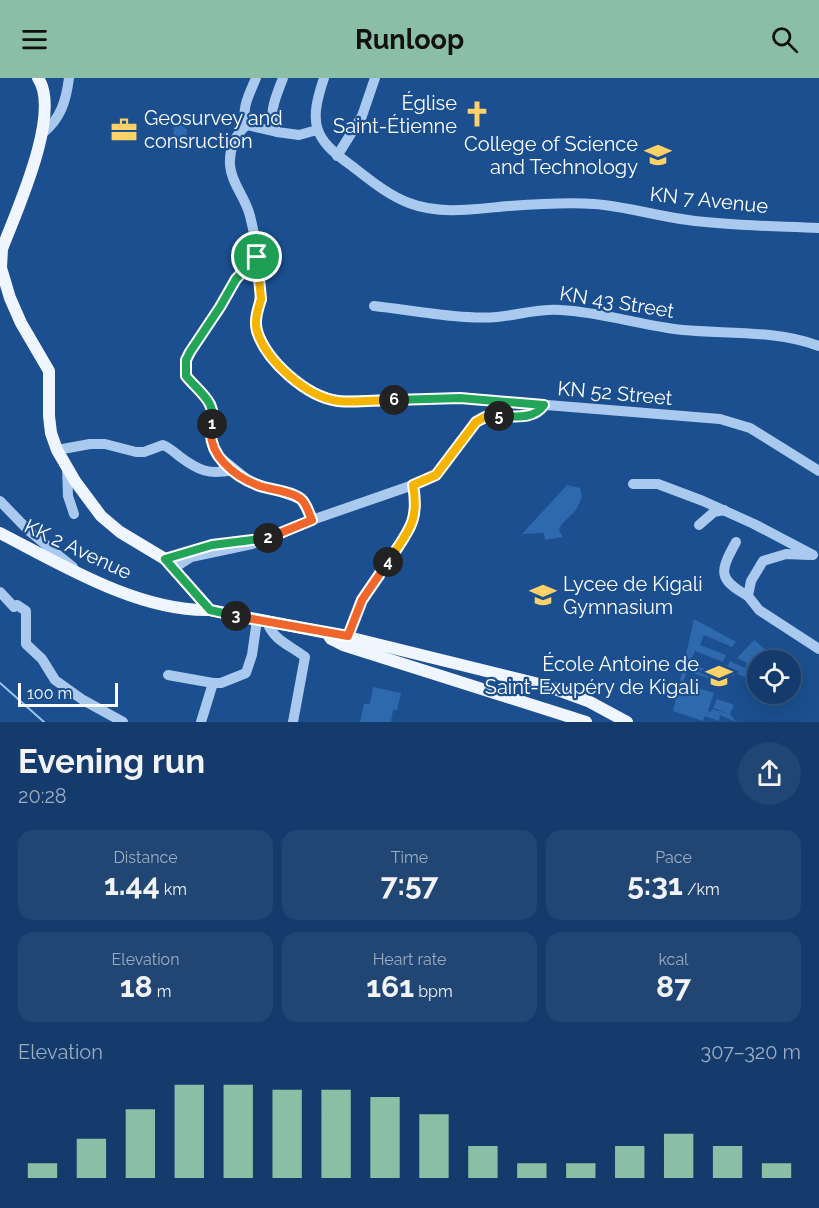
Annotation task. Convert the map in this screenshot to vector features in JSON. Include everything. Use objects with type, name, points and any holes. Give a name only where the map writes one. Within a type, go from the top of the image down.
[{"type":"main road","points":[[38,78],[44,90],[45,99],[43,133],[0,259],[10,298],[21,323],[50,370],[50,425],[57,450],[90,503],[101,516],[120,532],[165,559],[210,610]]},
{"type":"main road","name":"KK 2 Avenue","points":[[0,533],[81,574],[130,595],[175,607],[210,610],[348,636],[547,686],[588,701],[627,722]]},
{"type":"main road","points":[[175,607],[198,597]]},
{"type":"main road","points":[[327,633],[331,639],[343,645],[586,722]]},
{"type":"street","points":[[43,133],[62,110],[69,78]]},
{"type":"street","points":[[256,78],[244,107],[244,118],[247,125],[299,135],[317,130],[316,103],[324,78]]},
{"type":"street","points":[[277,132],[272,122],[272,115],[283,78]]},
{"type":"street","points":[[337,156],[362,116],[375,78]]},
{"type":"street","name":"KN 52 Street","points":[[247,125],[232,146],[230,165],[232,175],[250,213],[257,257],[261,299],[256,318],[256,330],[280,368],[299,385],[311,392],[339,401],[460,398],[720,419],[750,428],[819,471]]},
{"type":"street","name":"KN 7 Avenue","points":[[317,130],[337,156],[391,195],[410,204],[426,208],[456,210],[567,202],[610,205],[713,223],[819,228]]},
{"type":"street","points":[[257,257],[236,279],[190,352],[186,360],[186,376],[211,404],[212,444],[217,455],[249,481],[301,499],[312,520]]},
{"type":"street","name":"KN 43 Street","points":[[374,306],[480,317],[498,317],[537,310],[576,311],[680,330],[793,339],[819,346]]},
{"type":"street","points":[[174,568],[190,557],[265,539],[436,475],[476,422],[485,417],[531,416],[544,405]]},
{"type":"street","points":[[57,450],[90,444],[105,444],[144,452],[163,446],[198,468],[215,473],[233,470]]},
{"type":"street","points":[[67,466],[68,496],[74,514]]},
{"type":"street","points":[[633,484],[652,482],[658,484],[724,510],[816,556]]},
{"type":"street","points":[[348,636],[362,600],[410,529],[415,517],[416,499],[413,485]]},
{"type":"street","points":[[0,501],[29,531],[81,574]]},
{"type":"street","points":[[699,525],[714,512],[724,510]]},
{"type":"street","points":[[165,559],[212,545],[265,539]]},
{"type":"street","points":[[736,542],[724,564],[723,572],[726,580],[748,596],[759,610],[819,649]]},
{"type":"street","points":[[748,596],[755,570],[763,561],[786,554],[816,556]]},
{"type":"street","points":[[0,592],[16,606],[26,611],[26,644],[42,659],[55,680],[83,700],[123,722]]},
{"type":"street","points":[[168,675],[221,683],[246,673],[262,621]]},
{"type":"street","points":[[262,621],[278,640],[304,657],[293,722]]},
{"type":"street","points":[[201,722],[213,683]]},
{"type":"shaded area","points":[[173,122],[181,123],[187,130],[186,138],[171,146],[174,139]]},
{"type":"shaded area","points":[[567,485],[580,488],[582,497],[576,510],[561,525],[559,531],[563,537],[545,540],[544,533],[522,534]]},
{"type":"shaded area","points":[[694,619],[736,642],[732,647],[704,635],[700,645],[726,655],[723,662],[695,651],[690,663],[718,674],[716,681],[687,671],[683,683],[714,693],[708,711],[711,712],[712,709],[726,713],[713,708],[717,699],[734,705],[730,714],[736,722],[720,715],[719,721],[705,716],[703,721],[673,711]]},
{"type":"shaded area","points":[[754,640],[766,650],[747,650],[747,663],[737,658]]},
{"type":"shaded area","points":[[730,661],[745,668],[747,663],[747,678],[735,673],[734,676],[724,672]]},
{"type":"shaded area","points":[[373,687],[401,693],[397,710],[393,710],[391,722],[360,722],[364,704],[370,704]]},
{"type":"waterway","points":[[0,683],[44,722]]},
{"type":"place","name":"Église Saint-Étienne","points":[[477,114]]},
{"type":"place","name":"Geosurvey and consruction","points":[[124,130]]},
{"type":"place","name":"College of Science and Technology","points":[[658,155]]},
{"type":"place","name":"Lycee de Kigali Gymnasium","points":[[543,595]]},
{"type":"place","name":"École Antoine de Saint-Exupéry de Kigali","points":[[719,676]]},
{"type":"route","points":[[257,257],[261,299],[256,318],[256,330],[280,368],[299,385],[311,392],[339,401],[460,398],[544,405],[531,416],[485,417],[476,422],[436,475],[413,485],[416,508],[410,529],[370,586],[348,636],[210,610],[165,559],[212,545],[265,539],[312,520],[301,499],[249,481],[217,455],[212,444],[211,404],[186,376],[186,360],[190,352],[209,326],[236,279],[257,257]]}]
